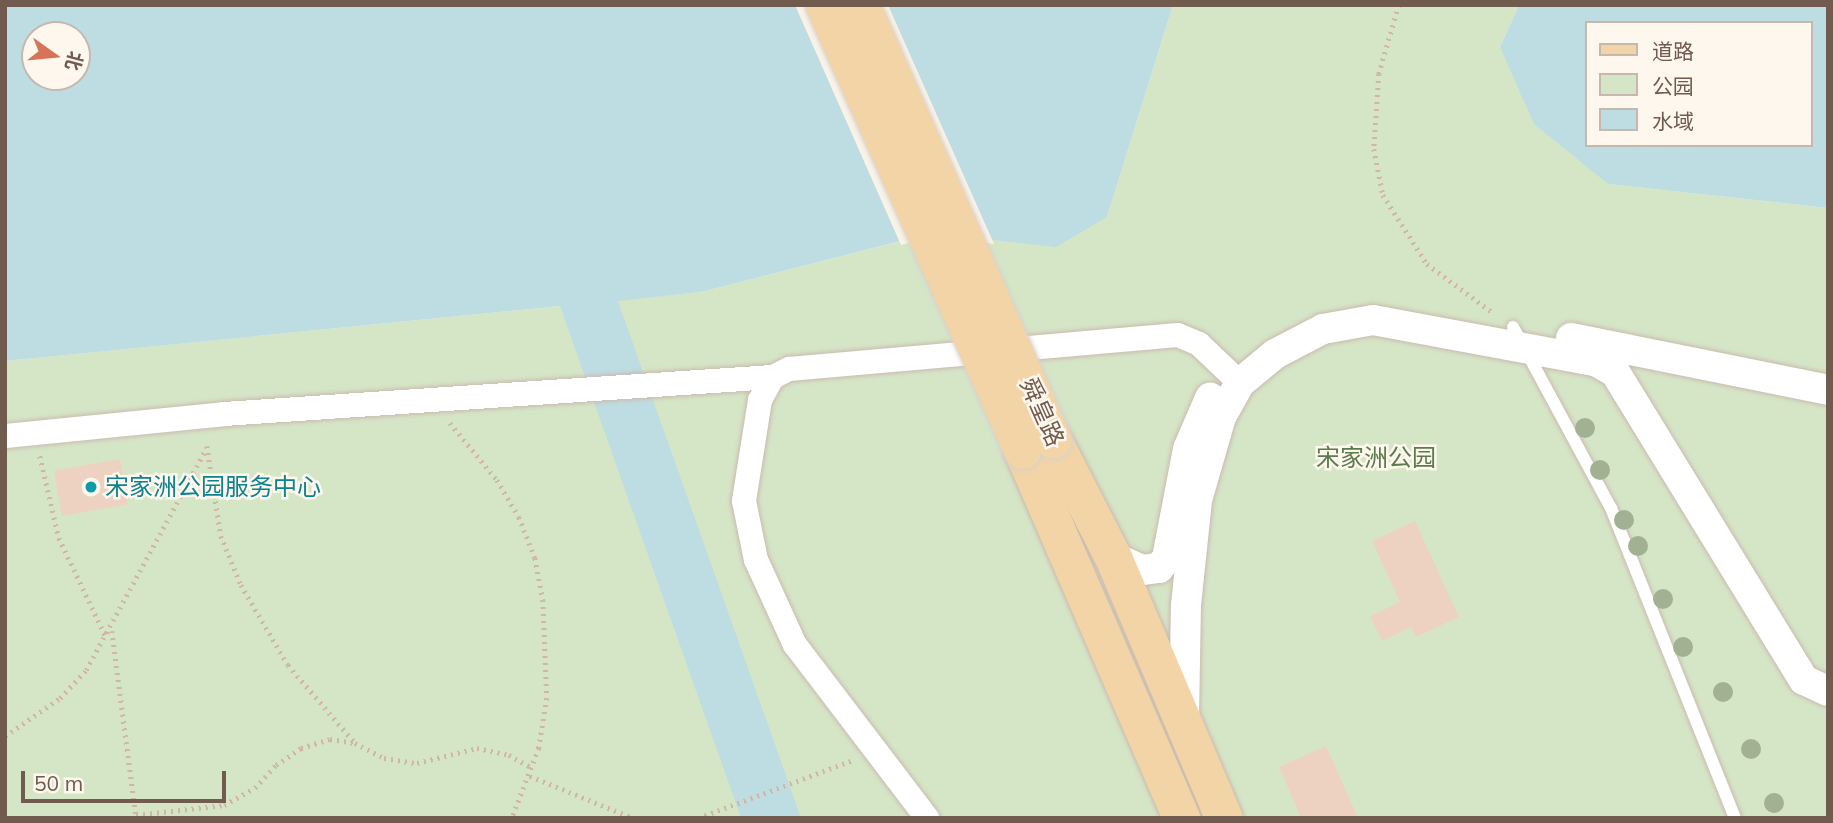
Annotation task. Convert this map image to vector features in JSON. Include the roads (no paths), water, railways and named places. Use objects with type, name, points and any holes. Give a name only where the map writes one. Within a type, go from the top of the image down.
[{"type":"main road","name":"舜皇路","points":[[824,5],[1038,445],[1113,558],[1224,818]]},
{"type":"main road","name":"舜皇路","points":[[861,5],[1038,445],[1181,818]]},
{"type":"street","points":[[1113,558],[1142,570],[1159,568],[1167,558],[1188,449],[1233,376],[1324,329],[1373,320],[1518,337],[1828,390]]},
{"type":"street","points":[[5,436],[224,414],[579,393],[772,377],[789,369],[1157,335],[1178,335],[1199,344],[1233,376]]},
{"type":"street","points":[[1518,337],[1595,361],[1828,410]]},
{"type":"street","points":[[1595,361],[1615,372],[1628,389],[1804,680],[1828,691]]},
{"type":"street","points":[[1184,725],[1186,605],[1197,500],[1233,376]]},
{"type":"street","points":[[772,377],[760,400],[744,501],[756,560],[795,645],[873,752],[927,818]]},
{"type":"lane","points":[[1518,337],[1611,508],[1735,818]]},
{"type":"water","points":[[5,5],[1173,5],[1107,217],[1056,247],[932,233],[701,292],[618,301],[801,818],[741,818],[560,306],[5,361]]},
{"type":"water","points":[[1519,5],[1828,5],[1828,208],[1608,184],[1534,124],[1500,47]]},
{"type":"place","name":"宋家洲公园服务中心","points":[[91,487]]},
{"type":"park label","name":"宋家洲公园","points":[[1376,458]]}]
